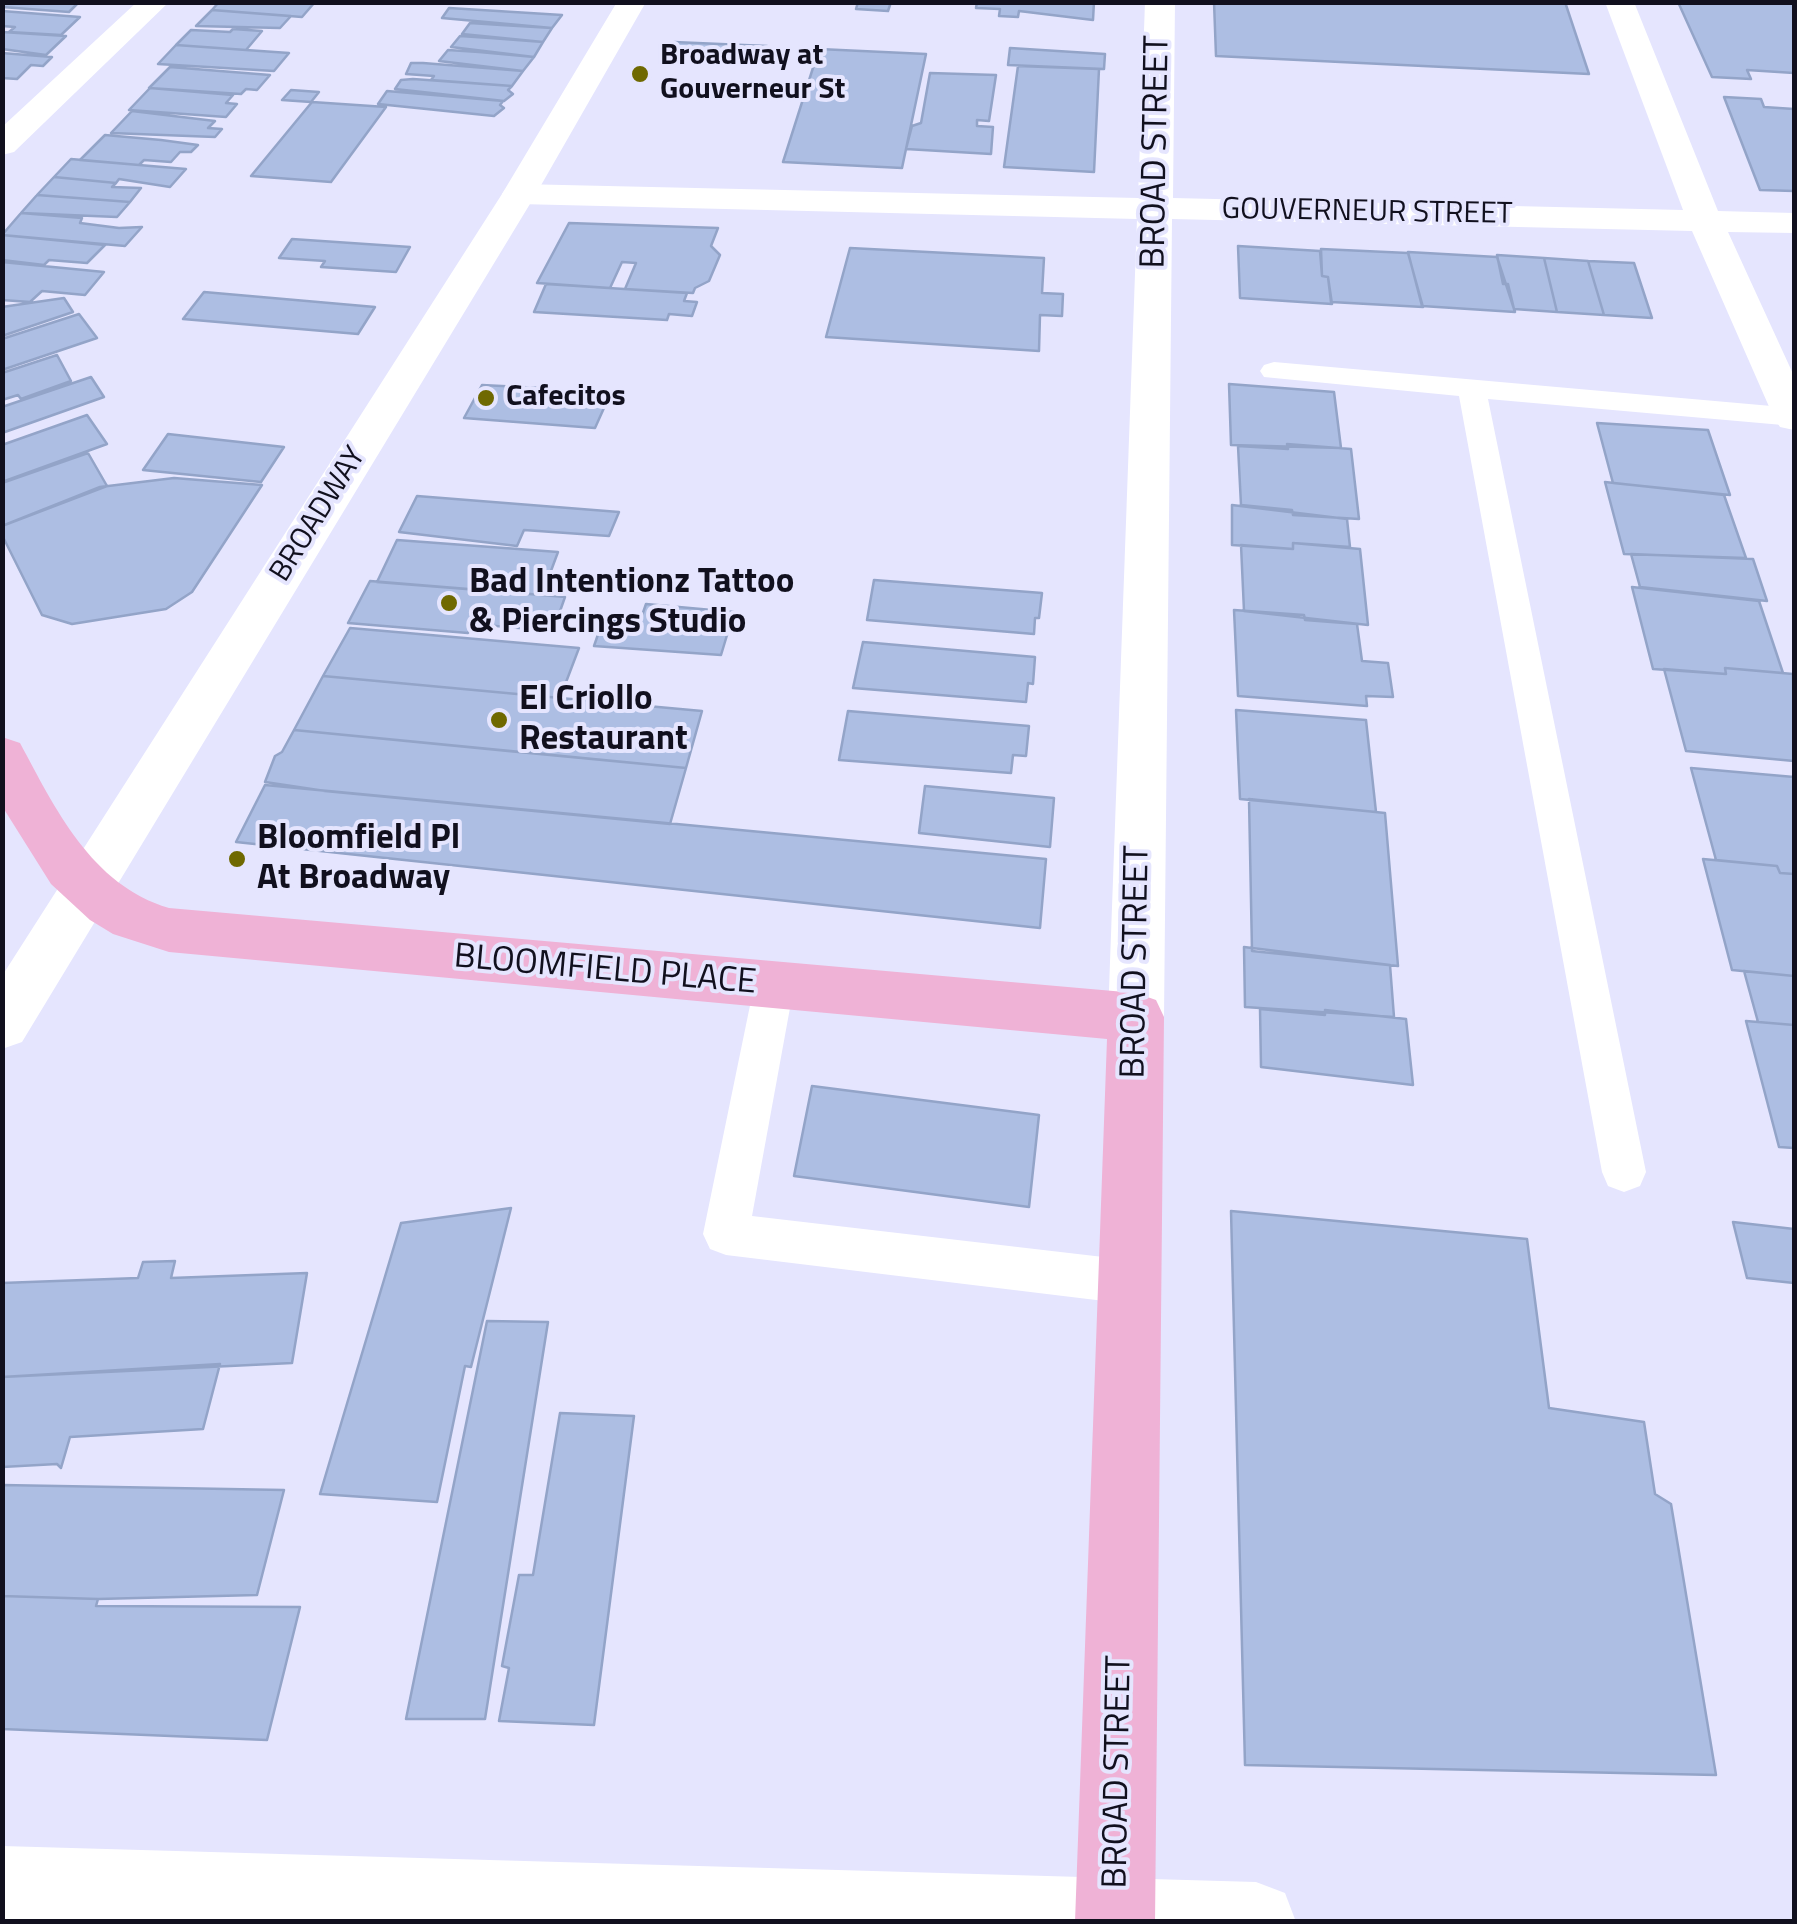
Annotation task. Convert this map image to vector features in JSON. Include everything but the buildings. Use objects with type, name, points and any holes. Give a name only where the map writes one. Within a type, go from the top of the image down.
[{"type":"main road","name":"BLOOMFIELD PLACE","points":[[2,756],[46,839],[87,886],[132,918],[204,936],[1136,1018]]},
{"type":"main road","name":"BROAD STREET","points":[[1115,1920],[1136,1018]]},
{"type":"street","points":[[2,144],[156,2]]},
{"type":"street","name":"BROADWAY","points":[[2,1025],[519,194],[632,2]]},
{"type":"street","name":"BROAD STREET","points":[[1136,1018],[1160,2]]},
{"type":"street","points":[[1619,2],[1705,221],[1794,418]]},
{"type":"street","name":"GOUVERNEUR STREET","points":[[519,194],[1794,224]]},
{"type":"street","points":[[2,1886],[1256,1922]]},
{"type":"lane","points":[[1274,371],[1794,418]]},
{"type":"lane","points":[[1472,389],[1624,1172]]},
{"type":"lane","points":[[774,986],[726,1234],[1129,1282]]},
{"type":"place","name":"Broadway at Gouverneur St","points":[[640,74]]},
{"type":"place","name":"Cafecitos","points":[[486,398]]},
{"type":"place","name":"Bad Intentionz Tattoo & Piercings Studio","points":[[449,603]]},
{"type":"place","name":"El Criollo Restaurant","points":[[499,720]]},
{"type":"place","name":"Bloomfield Pl At Broadway","points":[[237,859]]}]
